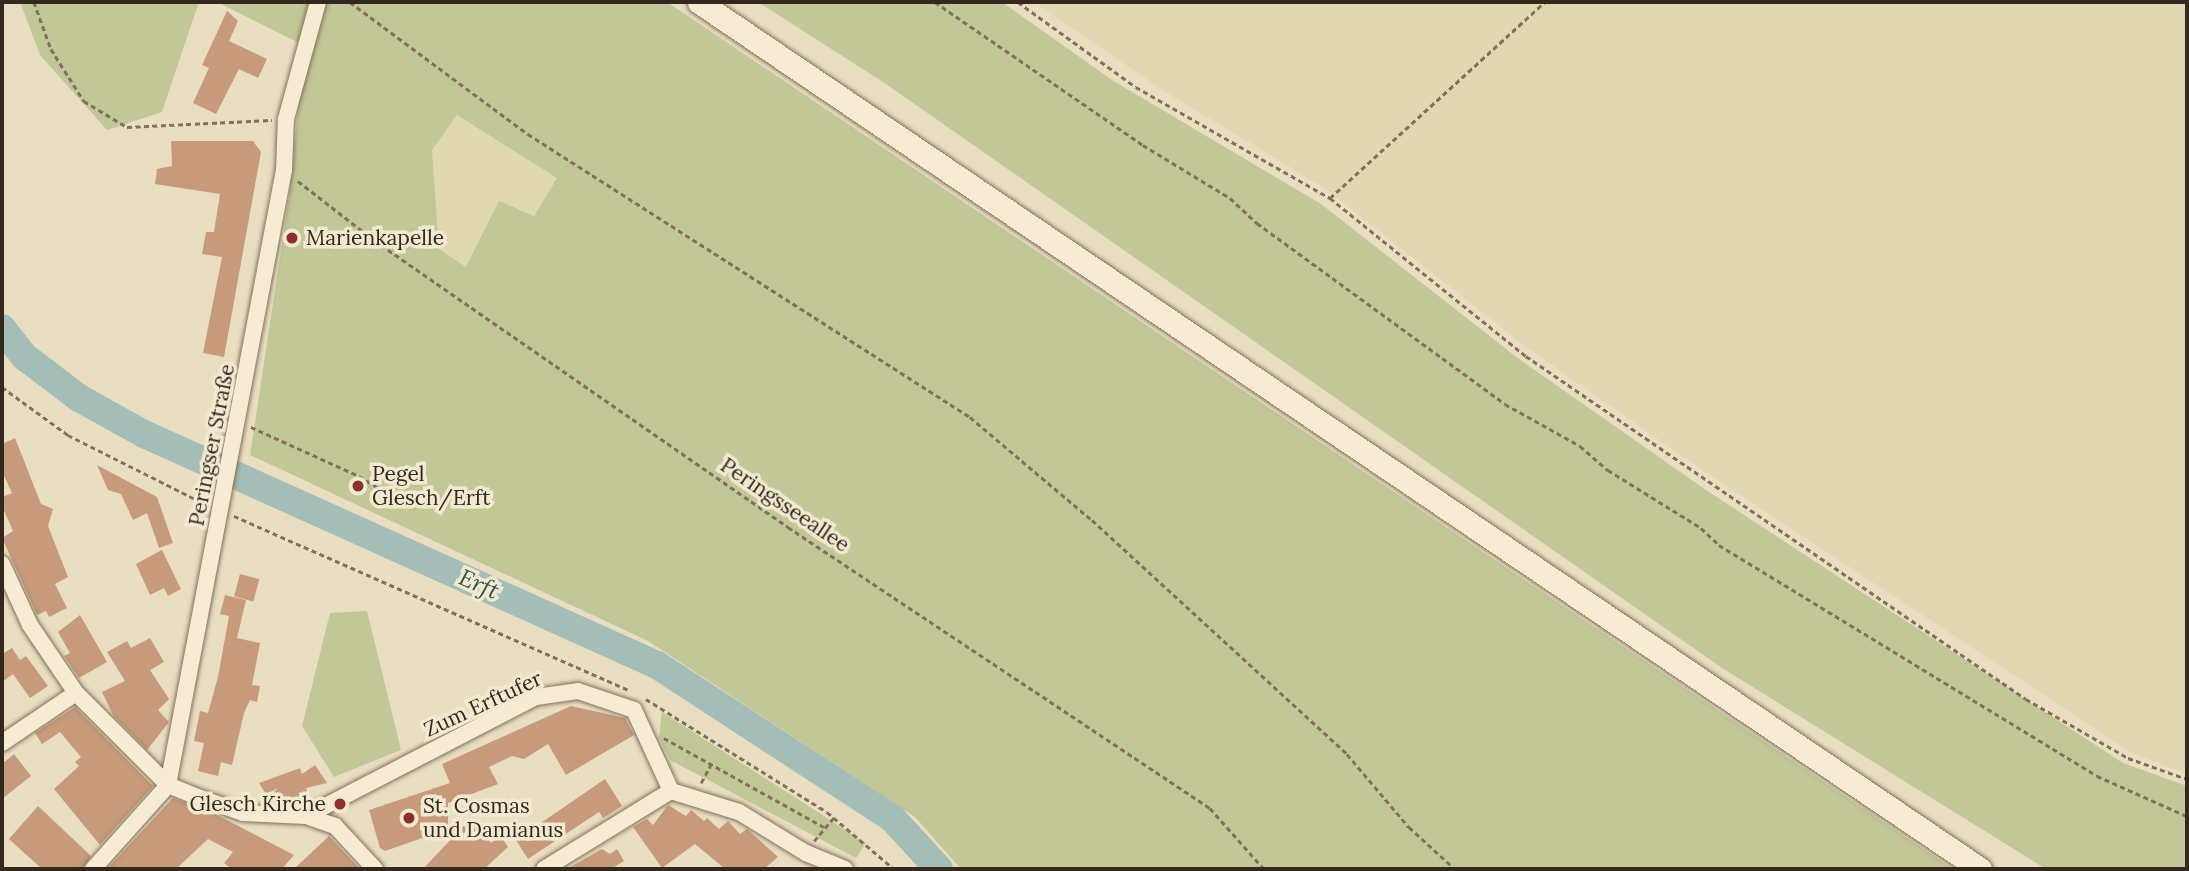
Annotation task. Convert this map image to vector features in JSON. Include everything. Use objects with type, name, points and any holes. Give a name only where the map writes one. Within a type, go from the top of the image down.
[{"type":"main road","points":[[699,2],[1980,869]]},
{"type":"street","name":"Peringser Straße","points":[[168,785],[218,508],[238,424],[284,170],[286,119],[318,2]]},
{"type":"street","points":[[2,564],[30,625],[76,693],[168,785],[93,869]]},
{"type":"street","name":"Zum Erftufer","points":[[168,785],[243,813],[306,816],[536,698],[556,692],[578,691],[634,710],[671,791]]},
{"type":"street","points":[[2,743],[76,693]]},
{"type":"street","points":[[544,869],[671,791],[739,813],[806,853],[845,869]]},
{"type":"street","points":[[306,816],[335,826],[375,869]]},
{"type":"path","points":[[34,2],[51,49],[84,101],[127,127],[286,119]]},
{"type":"path","points":[[350,2],[528,134],[970,417],[1092,520],[1347,754],[1409,827],[1455,869]]},
{"type":"path","points":[[935,2],[1131,138],[1230,198],[1257,223],[1505,404],[1580,446],[1608,470],[1701,528],[1719,545],[2098,776],[2187,816]]},
{"type":"path","points":[[1018,2],[1136,87],[1330,198],[1526,356],[1730,499],[2026,699],[2128,758],[2187,779]]},
{"type":"path","points":[[1330,198],[1545,2]]},
{"type":"path","name":"Peringsseeallee","points":[[284,170],[386,248],[788,527],[1210,808],[1265,869]]},
{"type":"path","points":[[2,387],[68,435],[218,508],[585,667],[672,712],[834,817],[894,869]]},
{"type":"path","points":[[238,424],[359,476],[400,501]]},
{"type":"path","points":[[643,726],[824,827]]},
{"type":"path","points":[[806,853],[834,817]]},
{"type":"shaded area","points":[[1034,2],[2187,2],[2187,774],[2132,753],[1692,463],[1526,347],[1326,189],[1164,91]]},
{"type":"shaded area","points":[[457,115],[557,178],[534,216],[499,201],[466,268],[438,249],[432,150]]},
{"type":"green space","points":[[20,2],[199,2],[162,112],[107,130],[40,55]]},
{"type":"green space","points":[[217,2],[313,2],[301,44]]},
{"type":"green space","points":[[326,2],[667,2],[1953,869],[961,869],[915,817],[648,641],[250,455],[289,198],[299,102]],"holes":[[[457,115],[557,178],[534,216],[499,201],[466,267],[439,249],[432,150]]]},
{"type":"green space","points":[[758,2],[1002,2],[1112,80],[1321,204],[1519,359],[1706,490],[2123,763],[2187,786],[2187,869],[2046,869],[1722,668],[886,84]]},
{"type":"green space","points":[[367,611],[401,750],[334,777],[302,726],[330,613]]},
{"type":"green space","points":[[662,712],[866,843],[856,858],[670,760],[659,737]]},
{"type":"building","points":[[227,11],[238,21],[229,41],[267,59],[258,78],[239,69],[216,114],[193,103],[209,68],[202,65]]},
{"type":"building","points":[[171,141],[253,141],[261,152],[224,357],[203,353],[222,257],[202,254],[206,232],[214,232],[220,194],[155,184],[157,169],[172,166]]},
{"type":"building","points":[[15,438],[41,504],[53,509],[48,526],[68,577],[55,584],[67,608],[49,617],[46,611],[37,615],[2,538],[13,531],[2,506],[2,497],[12,493],[2,471],[2,444]]},
{"type":"building","points":[[97,465],[157,497],[173,543],[159,548],[147,513],[133,520],[121,494],[108,490]]},
{"type":"building","points":[[162,550],[181,589],[168,596],[164,588],[150,595],[136,564]]},
{"type":"building","points":[[240,574],[259,579],[253,601],[234,596]]},
{"type":"building","points":[[225,595],[246,600],[237,638],[260,643],[252,685],[260,686],[257,702],[250,700],[244,713],[232,765],[221,762],[218,776],[198,771],[204,743],[194,741],[200,711],[208,713],[218,677],[229,616],[220,614]]},
{"type":"building","points":[[80,615],[107,662],[79,678],[64,656],[70,653],[58,632]]},
{"type":"building","points":[[150,638],[164,662],[150,670],[169,699],[158,710],[169,722],[147,750],[113,715],[102,692],[125,681],[107,652],[127,641],[131,648]]},
{"type":"building","points":[[12,648],[20,660],[26,656],[48,686],[30,698],[13,674],[2,682],[2,654]]},
{"type":"building","points":[[571,706],[625,718],[634,735],[566,775],[548,744],[524,759],[512,756],[489,767],[498,784],[448,803],[448,829],[385,851],[380,848],[369,810],[450,783],[442,764]]},
{"type":"building","points":[[75,707],[153,786],[100,845],[54,789],[79,766],[75,762],[81,757],[60,732],[42,744],[35,733]]},
{"type":"building","points":[[14,754],[31,776],[2,799],[2,764]]},
{"type":"building","points":[[315,765],[327,783],[306,788],[308,795],[282,802],[280,795],[271,795],[278,788],[266,794],[259,783],[300,768],[302,774]]},
{"type":"building","points":[[605,779],[622,806],[603,818],[599,812],[528,859],[516,840]]},
{"type":"building","points":[[173,798],[221,817],[294,855],[282,869],[232,869],[224,863],[233,852],[208,839],[176,869],[107,869]]},
{"type":"building","points":[[668,805],[686,816],[691,810],[704,821],[707,818],[719,829],[728,821],[740,834],[747,829],[778,857],[764,869],[725,869],[695,844],[662,868],[633,827],[647,819],[653,825]]},
{"type":"building","points":[[38,806],[91,856],[83,869],[42,869],[9,839]]},
{"type":"building","points":[[470,819],[491,843],[500,835],[508,847],[484,869],[423,869]]},
{"type":"building","points":[[329,836],[360,869],[294,869]]},
{"type":"building","points":[[602,849],[610,854],[617,849],[624,861],[611,869],[567,869]]},
{"type":"waterway","name":"Erft","points":[[2,328],[25,357],[79,398],[144,434],[657,665],[893,819],[939,869]]},
{"type":"place","name":"Marienkapelle","points":[[292,238]]},
{"type":"place","name":"Pegel Glesch/Erft","points":[[358,486]]},
{"type":"place","name":"Glesch Kirche","points":[[340,804]]},
{"type":"place","name":"St. Cosmas und Damianus","points":[[409,818]]}]
